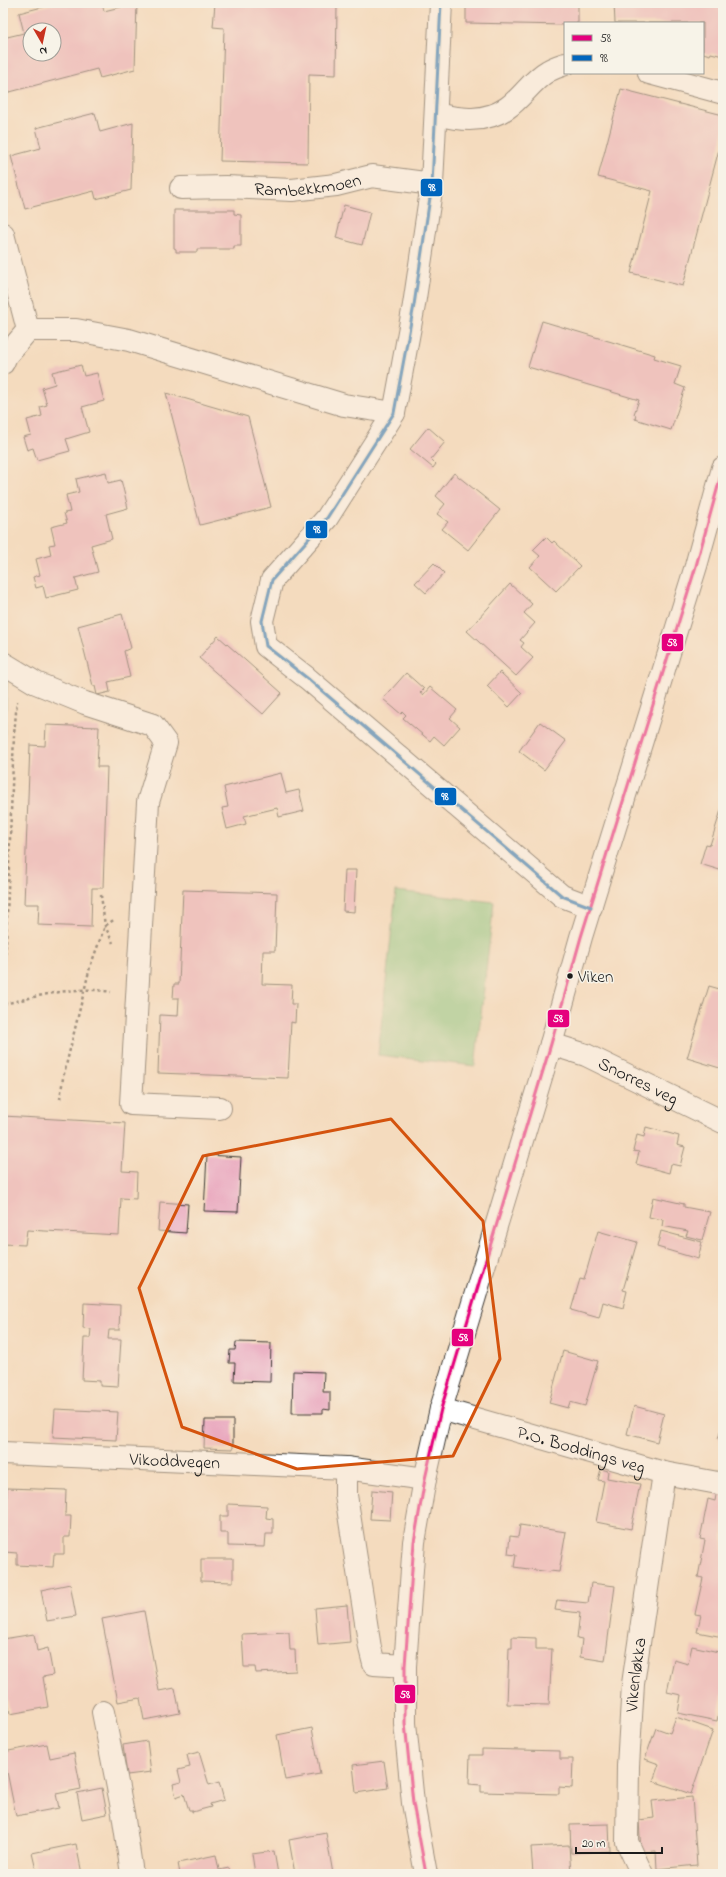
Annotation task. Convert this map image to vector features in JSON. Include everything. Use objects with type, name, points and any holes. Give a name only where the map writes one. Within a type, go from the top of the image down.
[{"type":"street","points":[[441,3],[432,184],[414,305],[394,413],[327,518],[272,580],[262,621],[266,646],[307,678],[562,896],[591,907]]},
{"type":"street","points":[[436,114],[460,120],[478,119],[492,116],[508,108],[547,71],[564,64]]},
{"type":"street","points":[[653,74],[723,93]]},
{"type":"street","name":"Rambekkmoen","points":[[181,188],[226,187],[292,190],[336,185],[372,176],[432,184]]},
{"type":"street","points":[[3,234],[28,330]]},
{"type":"street","points":[[3,363],[6,356],[28,330],[76,330],[129,340],[344,405],[394,413]]},
{"type":"street","points":[[426,1874],[413,1803],[405,1723],[405,1666],[414,1542],[425,1478],[441,1409],[591,907],[696,566],[723,468]]},
{"type":"street","points":[[11,668],[36,683],[85,703],[153,725],[166,743],[148,802],[131,1104],[220,1108]]},
{"type":"street","name":"Snorres veg","points":[[551,1044],[586,1055],[723,1122]]},
{"type":"street","name":"P.O. Boddings veg","points":[[441,1409],[664,1473],[723,1484]]},
{"type":"street","name":"Vikoddvegen","points":[[3,1453],[346,1468],[425,1478]]},
{"type":"street","points":[[346,1468],[346,1495],[370,1648],[374,1664],[405,1666]]},
{"type":"street","name":"Vikenløkka","points":[[642,1874],[627,1842],[628,1766],[634,1684],[664,1473]]},
{"type":"street","points":[[103,1712],[123,1813],[132,1874]]},
{"type":"path","points":[[3,1020],[4,959],[14,735],[11,668]]},
{"type":"path","points":[[101,896],[105,926],[115,947]]},
{"type":"path","points":[[60,1100],[63,1078],[84,990],[105,926],[142,900]]},
{"type":"path","points":[[4,1004],[63,990],[102,990],[136,997]]},
{"type":"highlighted area","points":[[391,1119],[483,1221],[500,1359],[453,1456],[297,1469],[182,1427],[139,1288],[203,1156]]},
{"type":"green space","points":[[3,672],[8,676],[3,758]]},
{"type":"green space","points":[[396,891],[494,902],[475,1066],[378,1055]]},
{"type":"building","points":[[58,3],[102,3],[104,11],[137,3],[135,69],[100,78],[97,69],[6,93],[3,82],[3,38],[22,33],[22,62],[62,62],[62,22],[22,22],[22,25],[19,13]]},
{"type":"building","points":[[215,3],[310,3],[310,5],[337,5],[336,75],[309,74],[308,163],[220,161],[224,28],[213,27]]},
{"type":"building","points":[[466,3],[578,3],[578,22],[564,22],[564,25],[466,23]]},
{"type":"building","points":[[614,3],[723,3],[723,56],[711,53],[710,55],[704,53],[704,22],[615,22]]},
{"type":"building","points":[[621,89],[723,115],[723,134],[683,286],[631,273],[652,191],[598,177]]},
{"type":"building","points":[[95,113],[100,132],[133,123],[131,190],[96,199],[94,191],[25,209],[11,156],[41,148],[36,128]]},
{"type":"building","points":[[344,205],[370,212],[362,245],[336,238]]},
{"type":"building","points":[[174,210],[234,210],[234,214],[241,215],[241,246],[234,246],[234,249],[197,249],[197,252],[176,252],[176,249],[174,248]]},
{"type":"building","points":[[542,321],[655,355],[654,358],[681,366],[675,384],[685,388],[671,430],[635,419],[636,415],[634,414],[639,400],[528,367]]},
{"type":"building","points":[[81,365],[84,376],[97,373],[104,401],[82,407],[89,432],[66,439],[70,451],[37,460],[33,448],[27,450],[23,437],[31,435],[27,420],[42,416],[40,407],[47,405],[42,388],[55,384],[52,372]]},
{"type":"building","points":[[166,393],[248,417],[271,507],[200,525]]},
{"type":"building","points":[[428,427],[445,442],[431,459],[436,464],[433,468],[410,449]]},
{"type":"building","points":[[106,472],[108,483],[121,480],[128,508],[106,514],[112,539],[91,545],[98,572],[75,578],[78,590],[46,598],[43,586],[36,588],[33,577],[40,575],[36,559],[51,555],[49,545],[55,544],[51,527],[67,523],[64,513],[70,512],[66,495],[79,492],[76,479]]},
{"type":"building","points":[[454,473],[500,510],[468,550],[442,529],[448,522],[437,514],[445,504],[436,496]]},
{"type":"building","points":[[546,537],[552,543],[554,541],[580,566],[556,591],[530,567],[540,556],[533,550]]},
{"type":"building","points":[[434,563],[444,573],[426,593],[415,583]]},
{"type":"building","points":[[510,584],[532,604],[524,613],[535,623],[520,640],[524,643],[521,647],[533,658],[516,676],[467,631]]},
{"type":"building","points":[[122,614],[131,648],[124,651],[130,677],[108,682],[110,692],[97,695],[95,686],[93,686],[78,626]]},
{"type":"building","points":[[218,636],[282,693],[263,714],[199,658]]},
{"type":"building","points":[[500,672],[522,693],[509,707],[487,686]]},
{"type":"building","points":[[406,673],[424,689],[420,693],[423,695],[430,687],[457,710],[450,718],[460,727],[444,745],[434,736],[430,741],[403,718],[406,715],[403,712],[401,714],[383,699]]},
{"type":"building","points":[[540,722],[566,741],[544,770],[519,751]]},
{"type":"building","points":[[46,725],[99,727],[97,767],[107,767],[103,888],[92,888],[91,927],[38,925],[39,904],[24,904],[30,745],[45,746]]},
{"type":"building","points":[[281,773],[286,793],[299,790],[304,811],[279,817],[277,808],[244,816],[246,824],[227,829],[222,808],[228,807],[224,787]]},
{"type":"building","points":[[723,804],[723,871],[700,864],[706,844],[710,845]]},
{"type":"building","points":[[345,870],[356,870],[354,912],[343,911]]},
{"type":"building","points":[[183,890],[277,893],[275,951],[263,951],[262,984],[292,985],[291,1004],[296,1004],[295,1023],[291,1022],[288,1078],[158,1073],[160,1015],[178,1016],[179,998],[173,998],[174,984],[179,984]]},
{"type":"building","points":[[709,986],[723,990],[723,1069],[687,1058]]},
{"type":"building","points":[[3,1116],[125,1123],[122,1171],[137,1172],[136,1199],[121,1198],[119,1235],[27,1230],[25,1245],[3,1244]]},
{"type":"building","points":[[646,1127],[679,1136],[677,1145],[685,1147],[680,1166],[671,1164],[669,1173],[636,1164],[639,1152],[633,1151],[637,1135],[644,1137]]},
{"type":"building","points":[[207,1155],[241,1157],[238,1212],[204,1211]]},
{"type":"building","points":[[653,1197],[684,1204],[684,1207],[710,1212],[702,1240],[686,1236],[688,1231],[662,1226],[663,1220],[649,1217]]},
{"type":"building","points":[[160,1202],[188,1204],[186,1233],[158,1231]]},
{"type":"building","points":[[598,1231],[637,1242],[623,1290],[627,1291],[623,1308],[603,1302],[599,1318],[571,1310],[580,1279],[584,1280]]},
{"type":"building","points":[[661,1231],[702,1242],[698,1259],[657,1247]]},
{"type":"building","points":[[84,1303],[120,1305],[119,1330],[109,1330],[108,1339],[121,1339],[118,1387],[100,1386],[100,1381],[82,1380],[84,1338],[90,1338],[91,1329],[83,1328]]},
{"type":"building","points":[[236,1342],[271,1343],[270,1382],[234,1381],[235,1363],[229,1363],[230,1350],[235,1350]]},
{"type":"building","points":[[563,1351],[598,1361],[585,1406],[570,1402],[568,1408],[549,1403]]},
{"type":"building","points":[[293,1371],[324,1372],[323,1392],[330,1392],[330,1410],[323,1409],[323,1413],[292,1413]]},
{"type":"building","points":[[634,1406],[664,1414],[657,1442],[627,1434]]},
{"type":"building","points":[[55,1409],[118,1412],[116,1440],[53,1437]]},
{"type":"building","points":[[205,1420],[233,1420],[233,1449],[204,1448]]},
{"type":"building","points":[[723,1423],[723,1440],[718,1439]]},
{"type":"building","points":[[601,1469],[608,1471],[607,1478],[640,1484],[631,1529],[596,1522],[604,1481],[598,1480]]},
{"type":"building","points":[[7,1488],[66,1490],[65,1516],[71,1516],[70,1537],[64,1537],[64,1554],[54,1554],[53,1567],[17,1565],[17,1553],[5,1552]]},
{"type":"building","points":[[717,1489],[723,1490],[723,1637],[697,1632],[701,1615],[695,1614],[703,1578],[698,1577],[705,1540],[700,1539],[708,1499],[715,1501]]},
{"type":"building","points":[[372,1490],[392,1492],[390,1520],[370,1519]]},
{"type":"building","points":[[228,1504],[267,1506],[266,1518],[273,1519],[273,1534],[266,1534],[265,1547],[228,1546],[228,1533],[220,1533],[220,1516],[228,1516]]},
{"type":"building","points":[[520,1525],[566,1532],[559,1572],[514,1567],[516,1555],[508,1554],[510,1536],[518,1537]]},
{"type":"building","points":[[201,1559],[233,1559],[233,1582],[201,1581]]},
{"type":"building","points":[[591,1583],[615,1586],[605,1661],[580,1657],[582,1639],[577,1638],[580,1613],[555,1610],[557,1600],[588,1603]]},
{"type":"building","points":[[70,1584],[76,1616],[47,1621],[41,1590]]},
{"type":"building","points":[[347,1605],[350,1642],[318,1645],[315,1608]]},
{"type":"building","points":[[144,1611],[159,1691],[175,1688],[180,1713],[144,1720],[140,1698],[118,1702],[102,1619]]},
{"type":"building","points":[[289,1632],[290,1650],[295,1650],[296,1671],[256,1673],[255,1667],[244,1667],[242,1634]]},
{"type":"building","points":[[34,1634],[37,1651],[48,1648],[53,1675],[43,1677],[48,1707],[10,1714],[3,1677],[3,1639]]},
{"type":"building","points":[[512,1637],[536,1638],[536,1649],[552,1649],[549,1705],[507,1704],[509,1648],[512,1648]]},
{"type":"building","points":[[692,1646],[723,1653],[723,1691],[717,1721],[678,1713],[681,1695],[667,1692],[674,1660],[688,1664]]},
{"type":"building","points":[[676,1717],[713,1730],[691,1794],[653,1781],[659,1764],[645,1759],[656,1728],[670,1733]]},
{"type":"building","points":[[312,1728],[320,1774],[285,1780],[277,1735]]},
{"type":"building","points":[[147,1741],[151,1772],[127,1775],[123,1745]]},
{"type":"building","points":[[47,1744],[50,1758],[74,1753],[81,1789],[56,1794],[59,1808],[16,1816],[3,1752]]},
{"type":"building","points":[[482,1749],[560,1751],[560,1759],[573,1759],[572,1788],[559,1787],[559,1794],[481,1792],[481,1785],[469,1784],[470,1755],[482,1755]]},
{"type":"building","points":[[199,1752],[209,1785],[219,1782],[224,1800],[210,1804],[211,1807],[192,1812],[192,1810],[189,1810],[184,1794],[176,1797],[173,1784],[181,1782],[178,1770],[190,1767],[187,1755]]},
{"type":"building","points":[[384,1761],[388,1788],[356,1793],[353,1765]]},
{"type":"building","points":[[102,1788],[107,1814],[82,1819],[77,1793]]},
{"type":"building","points":[[692,1797],[697,1865],[657,1869],[656,1851],[641,1852],[639,1820],[654,1818],[652,1801]]},
{"type":"building","points":[[609,1824],[610,1851],[571,1853],[570,1825]]},
{"type":"building","points":[[326,1833],[333,1874],[295,1874],[289,1840]]},
{"type":"building","points":[[76,1844],[82,1874],[37,1874],[32,1853]]},
{"type":"building","points":[[569,1845],[571,1874],[533,1874],[531,1847]]},
{"type":"building","points":[[274,1851],[278,1874],[255,1874],[252,1854]]},
{"type":"building","points":[[216,1855],[219,1870],[229,1868],[230,1874],[180,1874],[178,1863]]},
{"type":"transit line","name":"98","points":[[441,3],[432,184],[414,305],[394,413],[327,518],[272,580],[262,621],[266,646],[307,678],[562,896],[591,907]]},
{"type":"transit line","name":"58","points":[[426,1874],[413,1803],[405,1723],[405,1666],[414,1542],[425,1479],[441,1409],[551,1044],[581,937],[696,566],[723,468]]},
{"type":"place","name":"Viken","points":[[570,976]]}]
